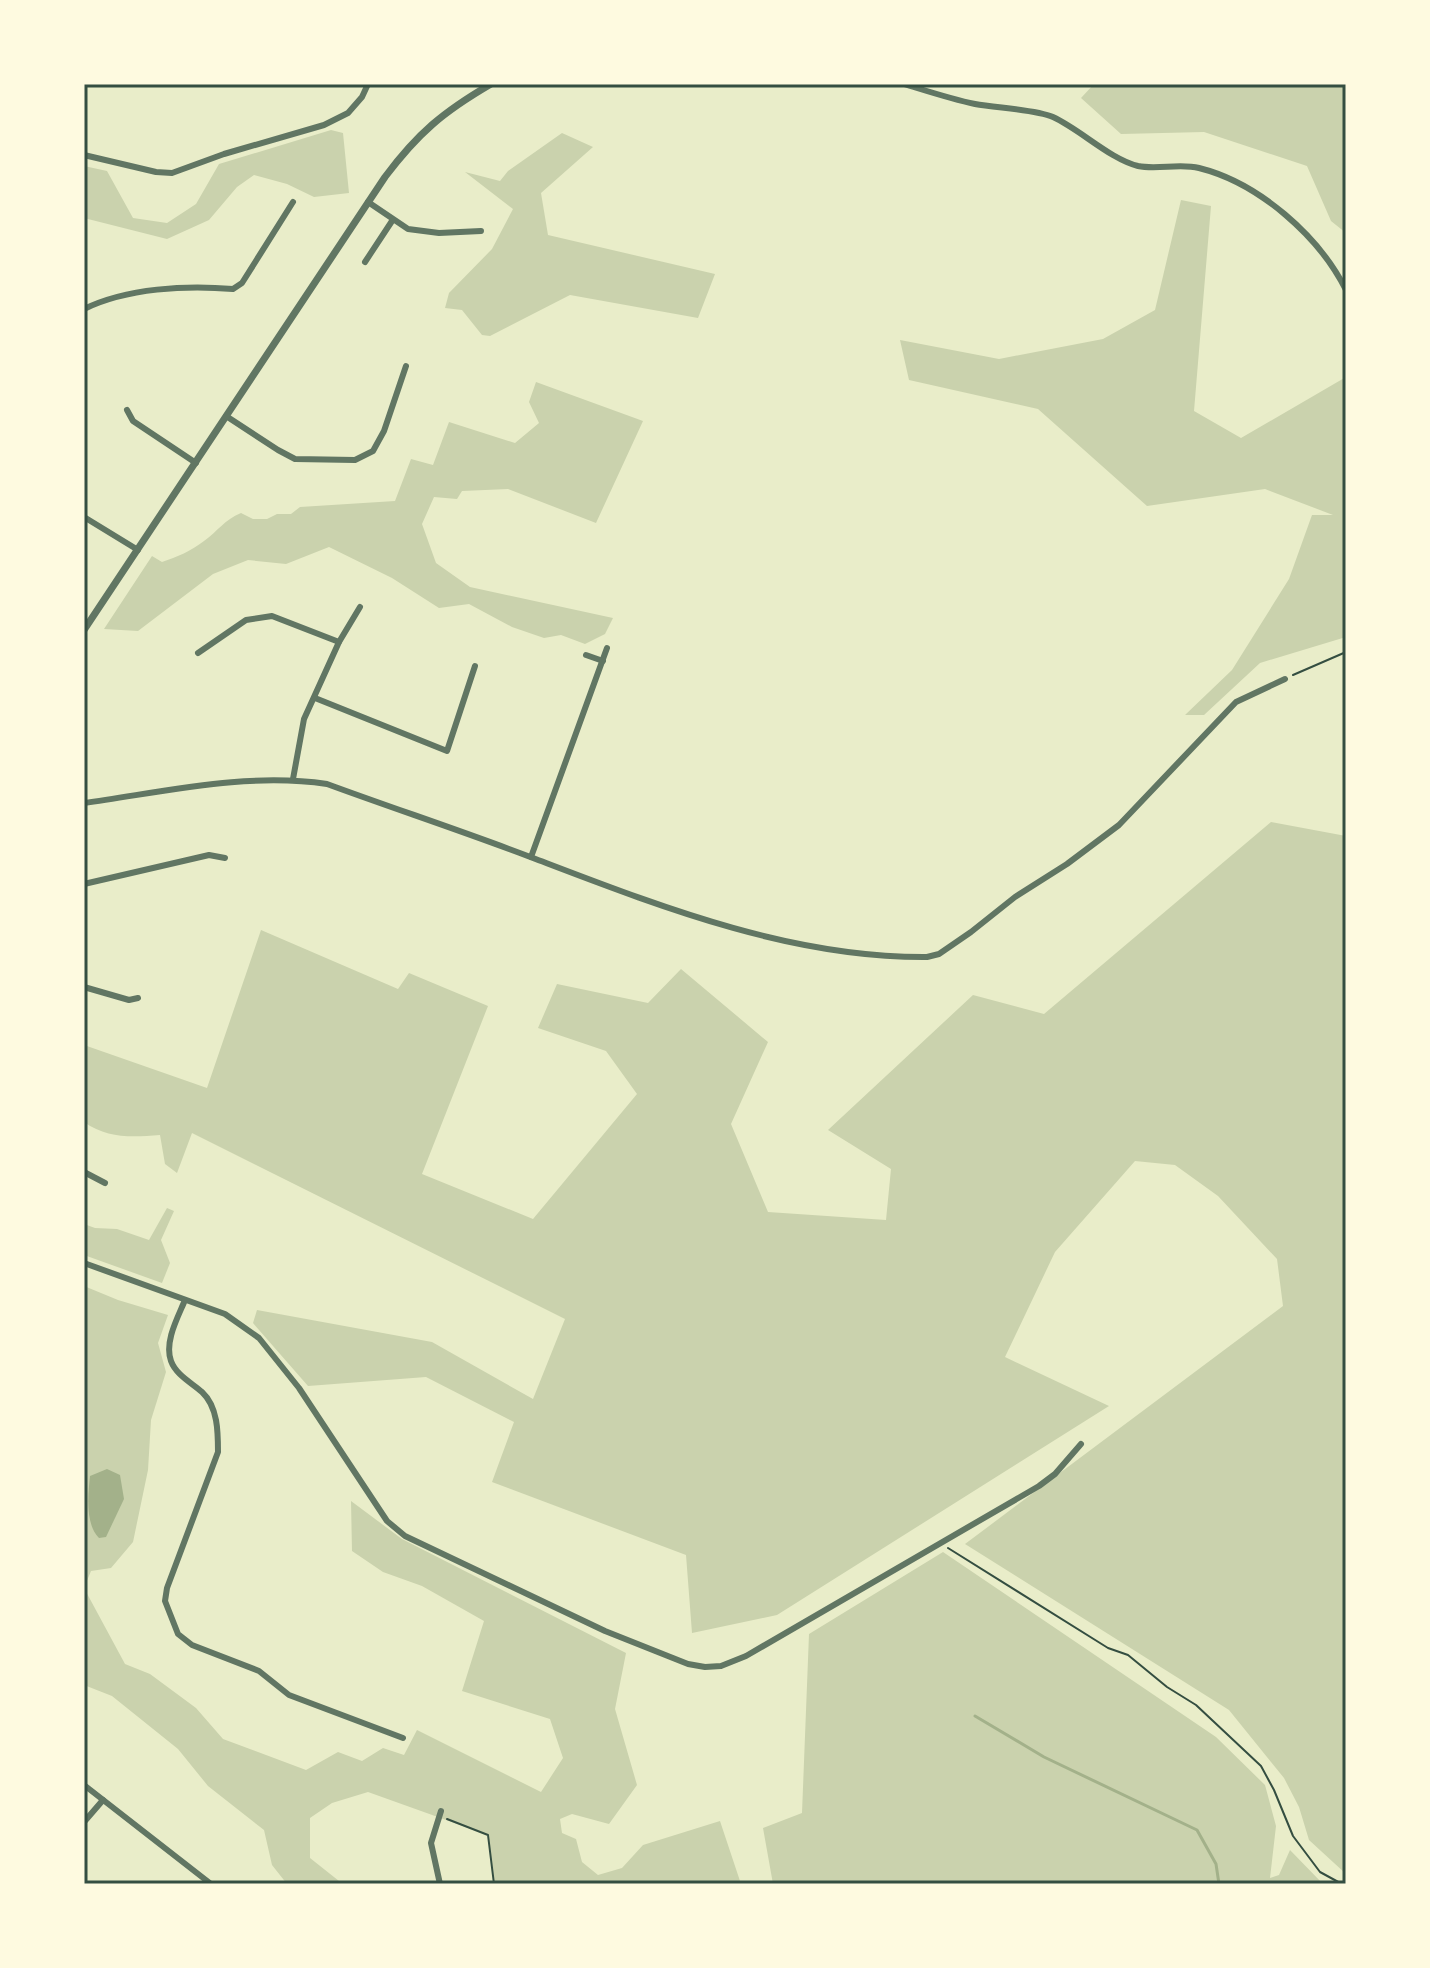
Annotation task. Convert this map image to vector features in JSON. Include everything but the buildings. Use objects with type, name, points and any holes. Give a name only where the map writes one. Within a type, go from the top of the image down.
[{"type":"street","points":[[84,155],[172,173],[224,154],[324,125],[348,113],[362,97],[368,84]]},
{"type":"street","points":[[84,630],[385,177],[412,142],[442,115],[491,84]]},
{"type":"street","points":[[904,84],[971,103],[1051,116],[1118,158],[1139,166],[1197,167],[1221,176],[1269,202],[1301,228],[1337,273],[1346,290]]},
{"type":"street","points":[[84,309],[99,302],[160,290],[233,289],[242,283],[293,202]]},
{"type":"street","points":[[368,202],[408,229],[425,232],[481,231]]},
{"type":"street","points":[[365,262],[392,221]]},
{"type":"street","points":[[226,416],[295,459],[355,460],[373,451],[384,431],[406,366]]},
{"type":"street","points":[[127,410],[133,421],[196,463]]},
{"type":"street","points":[[84,517],[138,550]]},
{"type":"street","points":[[293,779],[304,719],[339,642],[360,607]]},
{"type":"street","points":[[198,653],[246,620],[272,616],[339,642]]},
{"type":"street","points":[[531,857],[607,648]]},
{"type":"street","points":[[586,655],[603,661]]},
{"type":"street","points":[[315,698],[447,751],[475,666]]},
{"type":"street","points":[[84,803],[259,778],[327,784],[590,881],[771,940],[830,950],[914,957],[939,954],[1015,897],[1067,864],[1119,825],[1236,702],[1285,679]]},
{"type":"street","points":[[84,884],[209,855],[225,858]]},
{"type":"street","points":[[84,987],[129,1000],[138,998]]},
{"type":"street","points":[[84,1172],[105,1183]]},
{"type":"street","points":[[84,1263],[225,1314],[259,1338],[299,1388],[387,1521],[405,1536],[605,1631],[688,1664],[721,1666],[746,1656],[1039,1486],[1055,1474],[1081,1444]]},
{"type":"street","points":[[185,1300],[171,1334],[170,1361],[185,1380],[205,1394],[219,1432],[218,1452],[170,1573],[165,1601],[178,1634],[192,1645],[259,1671],[289,1695],[403,1738]]},
{"type":"street","points":[[84,1785],[211,1884]]},
{"type":"street","points":[[84,1822],[103,1800]]},
{"type":"street","points":[[440,1884],[431,1843],[442,1814]]},
{"type":"path","points":[[1285,679],[1346,652]]},
{"type":"path","points":[[944,1541],[948,1548],[1096,1641],[1128,1655],[1167,1687],[1196,1705],[1261,1766],[1293,1836],[1320,1872],[1342,1884]]},
{"type":"path","points":[[442,1814],[488,1835],[494,1884]]},
{"type":"shaded area","points":[[1094,84],[1346,84],[1346,233],[1331,221],[1307,166],[1204,132],[1121,134],[1081,98]]},
{"type":"shaded area","points":[[331,130],[343,133],[349,193],[314,197],[287,184],[254,175],[237,187],[209,220],[167,239],[84,218],[84,166],[107,171],[133,218],[167,223],[196,204],[219,164]]},
{"type":"shaded area","points":[[562,133],[593,147],[541,193],[548,235],[715,274],[698,318],[570,295],[490,336],[482,335],[462,310],[445,308],[449,293],[492,249],[513,209],[465,172],[500,181],[508,171]]},
{"type":"shaded area","points":[[1181,200],[1211,206],[1194,411],[1241,438],[1346,377],[1346,637],[1260,663],[1204,715],[1185,715],[1232,670],[1289,579],[1312,515],[1333,515],[1265,489],[1147,506],[1038,409],[909,380],[900,340],[999,359],[1103,339],[1155,310]]},
{"type":"shaded area","points":[[536,382],[643,421],[596,523],[508,489],[462,491],[457,499],[434,497],[422,524],[436,563],[470,587],[613,618],[605,634],[585,644],[561,635],[544,638],[512,627],[469,604],[439,608],[392,578],[329,547],[286,564],[248,560],[213,574],[138,631],[104,629],[152,556],[162,562],[184,553],[241,513],[253,519],[267,519],[277,514],[291,514],[300,507],[395,501],[411,459],[433,465],[449,422],[515,443],[539,423],[529,402]]},
{"type":"shaded area","points":[[1271,822],[1346,836],[1346,1874],[1309,1840],[1299,1807],[1284,1778],[1229,1710],[965,1544],[1283,1306],[1277,1259],[1218,1196],[1175,1165],[1135,1161],[1055,1252],[1005,1357],[1109,1406],[777,1615],[692,1633],[686,1555],[492,1482],[514,1422],[426,1377],[308,1386],[253,1323],[257,1310],[432,1342],[533,1399],[565,1319],[192,1133],[177,1173],[165,1164],[160,1135],[111,1134],[84,1122],[84,1045],[207,1088],[261,930],[398,989],[409,973],[488,1006],[422,1174],[533,1219],[637,1094],[606,1051],[538,1028],[557,984],[648,1003],[681,969],[768,1042],[731,1124],[768,1212],[886,1220],[891,1169],[828,1130],[973,995],[1044,1014]]},
{"type":"shaded area","points":[[167,1208],[174,1211],[161,1240],[170,1263],[162,1283],[84,1255],[84,1224],[117,1229],[149,1240]]},
{"type":"shaded area","points":[[84,1286],[168,1315],[158,1343],[166,1372],[151,1420],[148,1470],[133,1542],[111,1568],[91,1571],[84,1588]]},
{"type":"shaded area","points":[[107,1469],[120,1475],[124,1499],[106,1537],[99,1538],[89,1517],[90,1476]]},
{"type":"shaded area","points":[[351,1501],[402,1539],[626,1653],[615,1709],[637,1785],[609,1824],[572,1814],[560,1819],[562,1833],[576,1839],[582,1862],[598,1875],[622,1868],[643,1845],[720,1821],[741,1884],[494,1884],[488,1835],[368,1792],[332,1803],[310,1818],[310,1858],[339,1881],[359,1884],[287,1884],[272,1865],[264,1830],[208,1786],[178,1749],[112,1696],[84,1685],[84,1588],[125,1664],[150,1674],[196,1708],[223,1739],[306,1770],[338,1752],[362,1761],[383,1748],[404,1755],[417,1730],[541,1792],[563,1758],[550,1719],[462,1691],[484,1621],[422,1586],[383,1572],[352,1551]]},
{"type":"shaded area","points":[[943,1552],[1216,1737],[1265,1785],[1276,1826],[1270,1878],[1279,1875],[1290,1850],[1323,1884],[773,1884],[763,1828],[802,1813],[809,1634]]},
{"type":"waterway","points":[[975,1716],[1044,1757],[1197,1830],[1216,1864],[1219,1884]]}]
